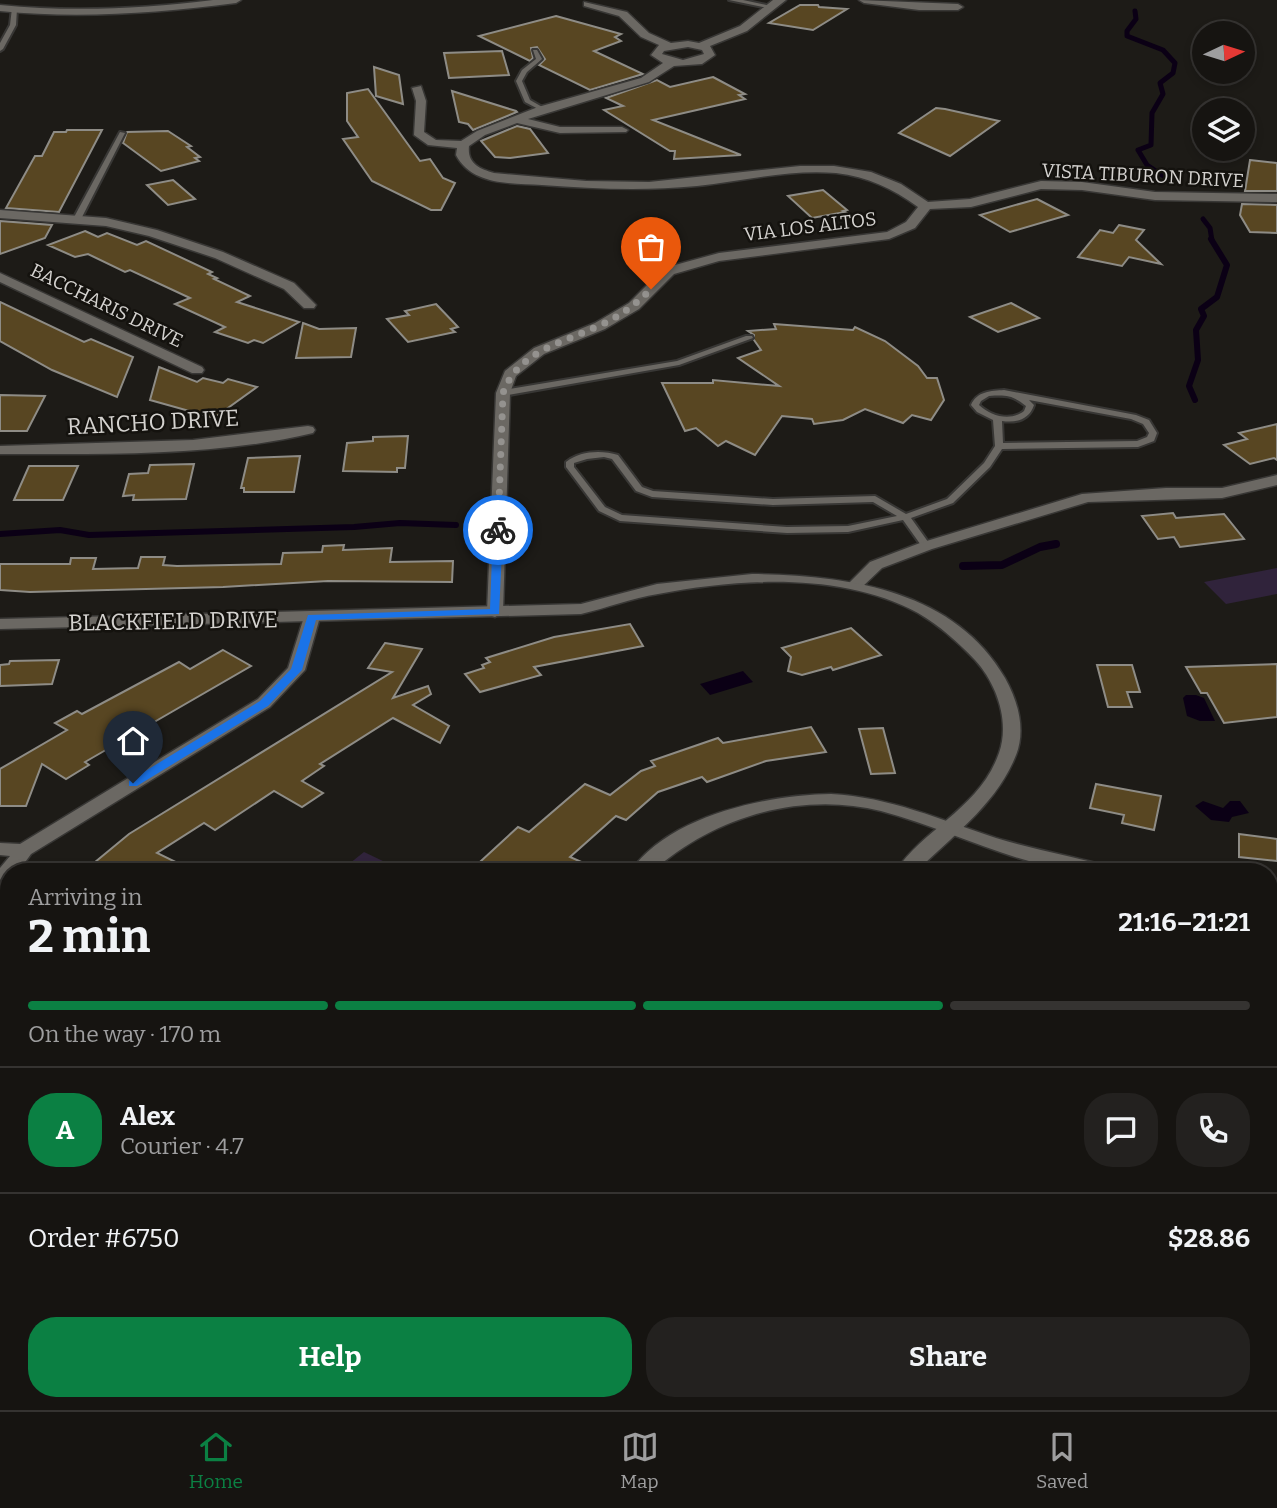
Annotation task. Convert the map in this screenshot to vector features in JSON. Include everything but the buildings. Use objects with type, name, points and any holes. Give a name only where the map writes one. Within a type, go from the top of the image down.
[{"type":"street","points":[[0,8],[51,13],[160,10],[236,0]]},
{"type":"street","points":[[701,46],[741,31],[768,6],[781,0]]},
{"type":"street","points":[[864,0],[919,7],[958,7]]},
{"type":"street","points":[[588,4],[623,14],[645,35],[667,45]]},
{"type":"street","points":[[667,45],[701,46],[710,51],[707,58],[689,63],[672,62],[656,55],[655,51],[667,45]]},
{"type":"street","points":[[417,88],[421,101],[418,133],[422,139],[434,143],[463,145],[481,133],[542,109],[645,79],[672,62]]},
{"type":"street","points":[[516,120],[560,130],[622,130]]},
{"type":"street","name":"VIA LOS ALTOS","points":[[463,145],[462,155],[471,169],[503,178],[631,186],[668,185],[777,171],[845,171],[880,177],[908,190],[925,206],[920,219],[889,235],[719,257],[669,271],[634,306],[600,326],[539,351],[510,374],[503,393]]},
{"type":"street","name":"VISTA TIBURON DRIVE","points":[[925,206],[971,203],[997,194],[1041,185],[1082,186],[1155,196],[1277,198]]},
{"type":"street","points":[[0,214],[106,222],[153,233],[219,255],[289,286],[309,305]]},
{"type":"street","name":"BACCHARIS DRIVE","points":[[0,277],[197,370]]},
{"type":"street","points":[[495,612],[503,393]]},
{"type":"street","name":"RANCHO DRIVE","points":[[0,450],[132,450],[254,440],[308,430]]},
{"type":"street","points":[[855,584],[876,565],[926,546],[1087,497],[1167,492],[1222,494],[1277,480]]},
{"type":"street","name":"BLACKFIELD DRIVE","points":[[0,624],[581,609],[667,587],[768,578],[855,584],[902,600],[945,623],[982,655],[997,676],[1007,697],[1011,716],[1008,751],[988,788],[913,863]]},
{"type":"street","points":[[14,863],[24,850],[264,703],[296,670],[312,617]]},
{"type":"street","points":[[650,863],[675,842],[710,823],[746,811],[784,803],[855,801],[909,813],[1063,863]]},
{"type":"street","points":[[0,849],[24,850]]},
{"type":"lane","points":[[732,0],[768,6]]},
{"type":"lane","points":[[0,49],[13,25],[14,9]]},
{"type":"lane","points":[[535,51],[539,60],[524,71],[519,81],[527,101],[542,109]]},
{"type":"lane","points":[[77,219],[122,134]]},
{"type":"lane","points":[[503,393],[679,363],[749,338]]},
{"type":"lane","points":[[999,446],[1138,444],[1151,439],[1153,433],[1146,422],[1133,416],[1020,397],[995,393],[976,400],[977,409],[997,418],[1015,418],[1028,413],[1030,405],[1020,397]]},
{"type":"lane","points":[[926,546],[905,517],[882,501],[867,498],[773,502],[652,494],[639,489],[615,457],[604,454],[570,462],[570,467],[602,509],[620,518],[804,530],[848,528],[905,517],[950,501],[987,466],[999,446],[997,418]]},
{"type":"shaded area","points":[[1277,568],[1277,594],[1226,604],[1204,582]]},
{"type":"shaded area","points":[[743,671],[753,682],[710,695],[700,684]]},
{"type":"shaded area","points":[[1186,695],[1204,698],[1215,721],[1200,721],[1187,716],[1183,698]]},
{"type":"shaded area","points":[[1203,801],[1223,808],[1230,801],[1240,801],[1249,813],[1232,817],[1229,822],[1211,820],[1195,806]]},
{"type":"shaded area","points":[[364,852],[385,862],[384,863],[350,863]]},
{"type":"waterway","points":[[1135,11],[1136,19],[1127,31],[1127,36],[1163,50],[1175,63],[1173,73],[1160,83],[1163,94],[1152,113],[1151,145],[1138,150],[1147,165],[1171,181]]},
{"type":"waterway","points":[[1203,219],[1210,228],[1212,240]]},
{"type":"waterway","points":[[1195,400],[1189,386],[1198,360],[1196,330],[1204,316],[1201,309],[1217,297],[1227,265],[1212,240]]},
{"type":"waterway","points":[[0,534],[60,530],[89,535],[354,527],[400,523],[456,525]]},
{"type":"waterway","points":[[963,566],[1002,565],[1040,547],[1056,544]]},
{"type":"way so far","points":[[498,530],[503,393],[510,374],[539,351],[600,326],[634,306],[651,289]]},
{"type":"route","points":[[133,783],[264,703],[296,670],[312,617],[495,612],[498,530]]}]
